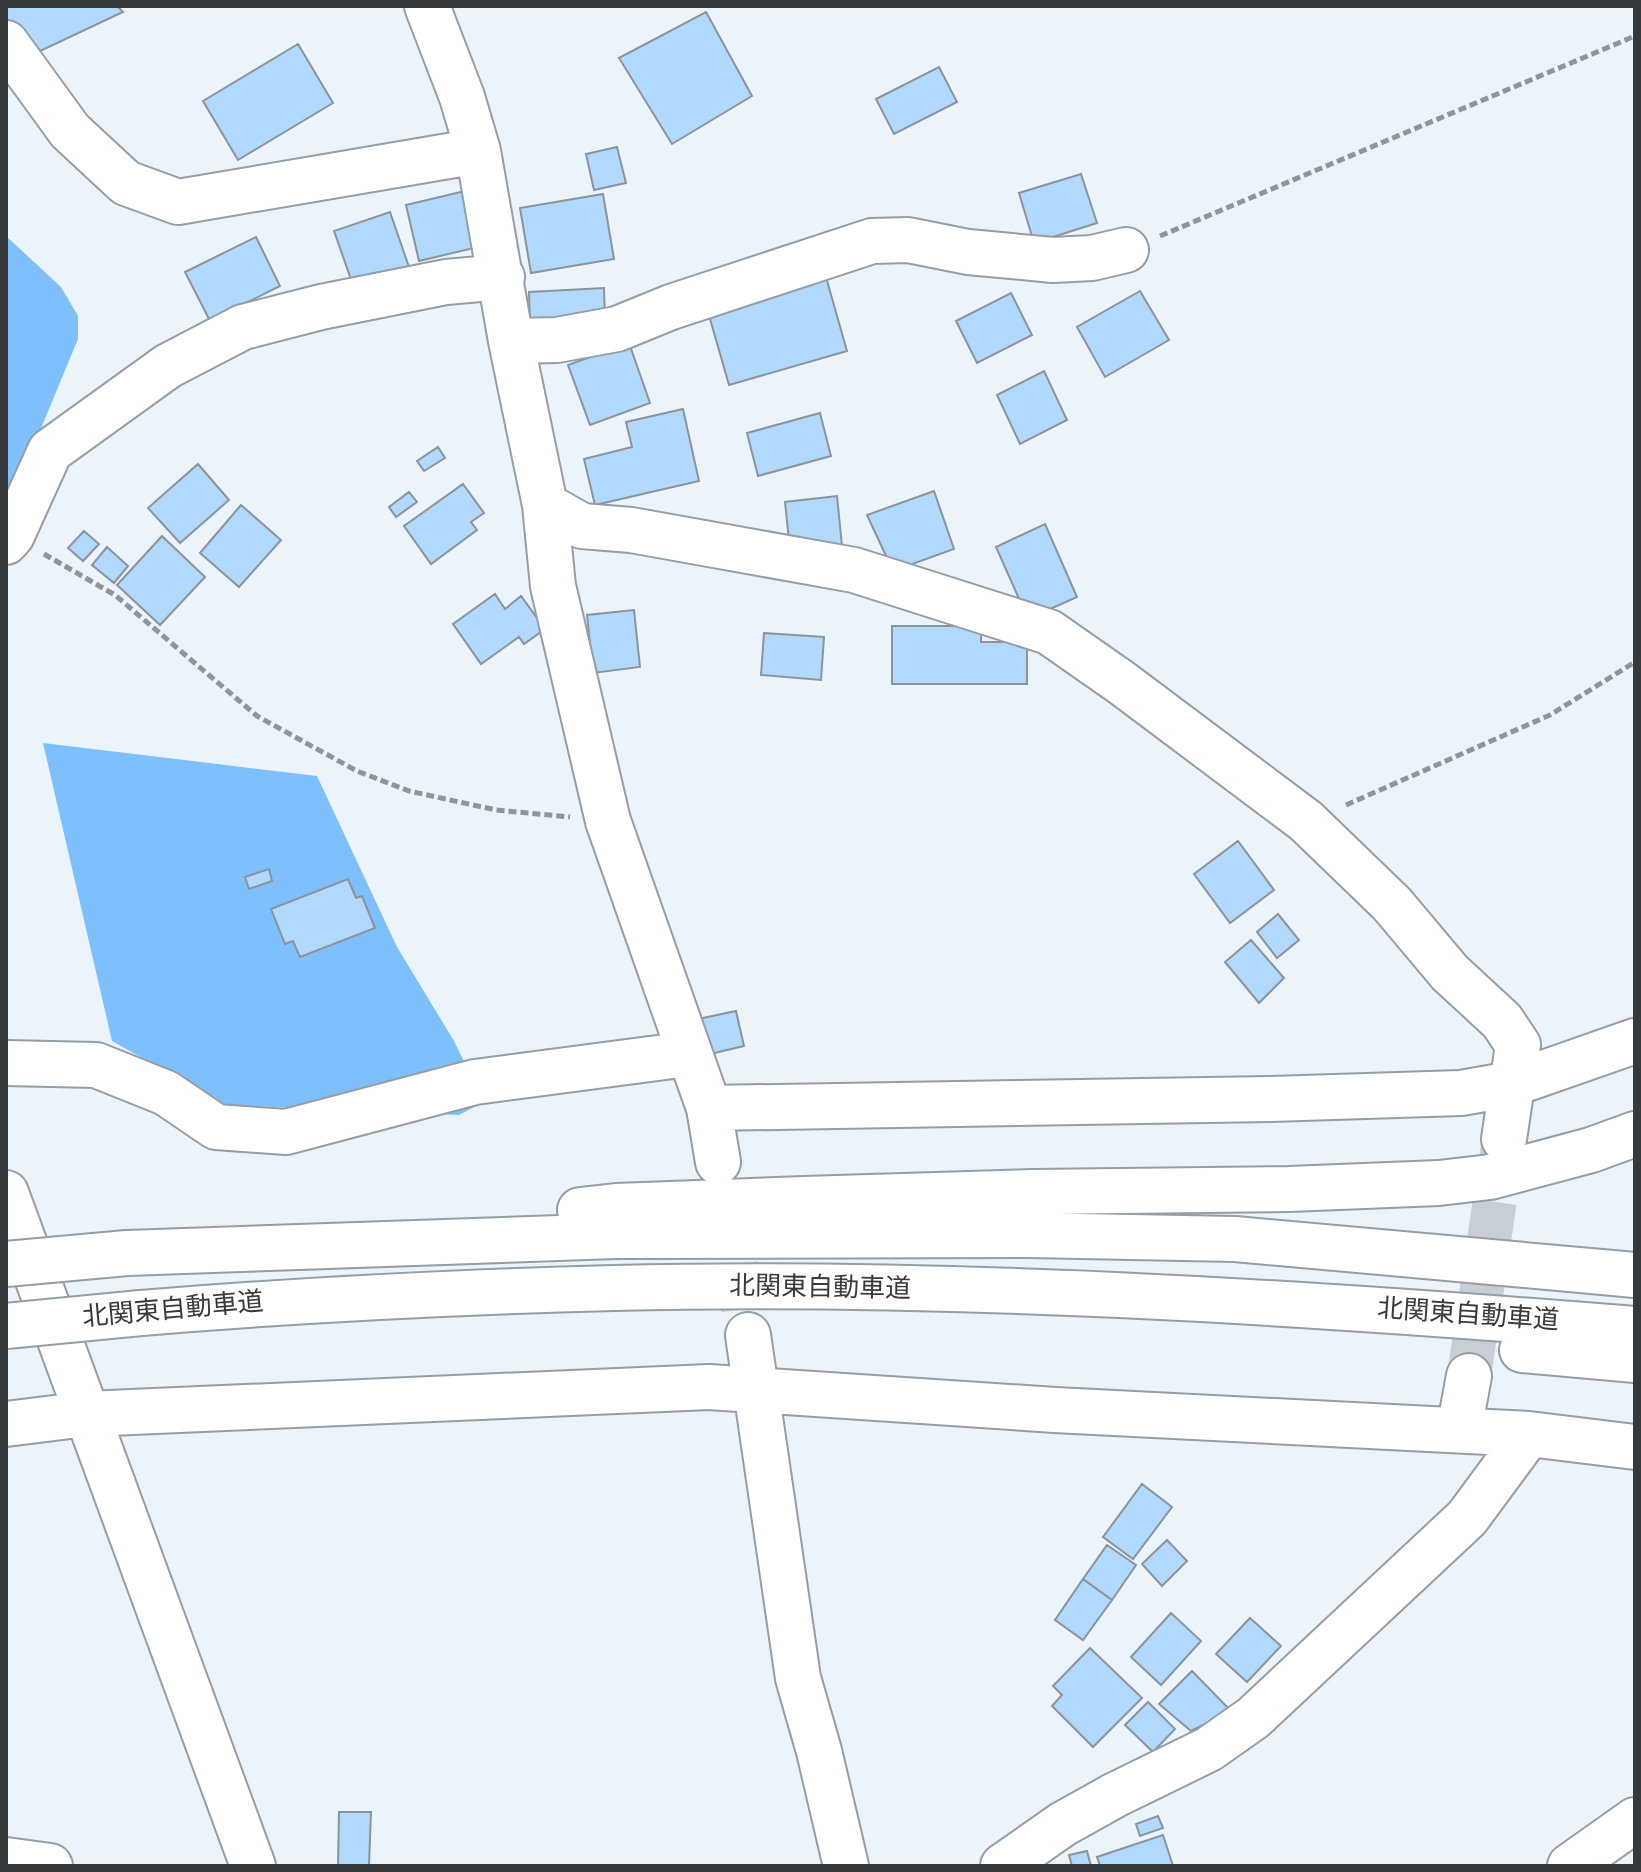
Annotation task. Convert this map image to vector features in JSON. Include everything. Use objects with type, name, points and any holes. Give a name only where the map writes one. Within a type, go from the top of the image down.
[{"type":"main road","points":[[427,6],[462,97],[478,151],[511,341],[545,505],[553,586],[608,821],[709,1108],[718,1162]]},
{"type":"main road","points":[[6,43],[70,131],[126,183],[178,202],[478,151]]},
{"type":"main road","points":[[511,341],[557,340],[617,329],[671,307],[872,241],[908,240],[968,252],[1053,260],[1092,258],[1126,250]]},
{"type":"main road","points":[[8,536],[50,451],[168,366],[243,327],[382,292],[502,277]]},
{"type":"main road","points":[[545,505],[582,526],[631,530],[854,570],[1049,632],[1306,821],[1392,904],[1450,973],[1502,1021],[1518,1045],[1504,1139]]},
{"type":"main road","points":[[709,1108],[1461,1093],[1512,1084],[1635,1041]]},
{"type":"main road","points":[[6,1063],[96,1065],[166,1093],[216,1127],[286,1132],[475,1082],[688,1054]]},
{"type":"main road","points":[[296,1247],[616,1206],[1439,1183],[1490,1177],[1591,1150],[1635,1134]]},
{"type":"main road","points":[[6,1193],[253,1866]]},
{"type":"main road","name":"北関東自動車道","points":[[6,1264],[127,1253],[616,1236],[802,1234],[1235,1239],[1635,1275]]},
{"type":"main road","name":"北関東自動車道","points":[[6,1326],[300,1300],[616,1288],[1023,1292],[1259,1301],[1635,1329]]},
{"type":"main road","points":[[1023,1292],[1253,1330],[1428,1341],[1635,1360]]},
{"type":"main road","points":[[748,1335],[798,1678],[846,1866]]},
{"type":"main road","points":[[1459,1430],[1469,1376]]},
{"type":"main road","points":[[6,1424],[86,1414],[709,1387],[1055,1410],[1529,1434],[1635,1447]]},
{"type":"main road","points":[[1003,1866],[1063,1824],[1209,1749],[1253,1718],[1467,1518],[1529,1434]]},
{"type":"main road","points":[[1570,1866],[1635,1820]]},
{"type":"main road","points":[[6,1860],[50,1866]]},
{"type":"path","points":[[1126,250],[1635,36]]},
{"type":"path","points":[[8,536],[115,595],[257,716],[357,771],[409,791],[496,810],[608,821]]},
{"type":"path","points":[[1306,821],[1550,715],[1635,662]]},
{"type":"shaded area","points":[[6,236],[61,287],[78,316],[78,339],[15,491],[6,486]]},
{"type":"shaded area","points":[[43,743],[317,776],[397,947],[454,1041],[475,1084],[474,1107],[459,1115],[225,1105],[112,1041]]},
{"type":"building","points":[[6,6],[117,6],[123,12],[19,61],[6,43]]},
{"type":"building","points":[[706,12],[752,96],[672,144],[619,58]]},
{"type":"building","points":[[298,44],[333,103],[238,160],[203,101]]},
{"type":"building","points":[[939,67],[957,102],[894,134],[876,99]]},
{"type":"building","points":[[617,147],[626,183],[594,190],[586,154]]},
{"type":"building","points":[[1081,174],[1097,223],[1034,243],[1019,193]]},
{"type":"building","points":[[465,191],[478,247],[419,261],[406,205]]},
{"type":"building","points":[[603,194],[614,259],[531,273],[520,208]]},
{"type":"building","points":[[390,212],[409,267],[353,285],[334,231]]},
{"type":"building","points":[[256,237],[280,286],[210,321],[185,272]]},
{"type":"building","points":[[824,270],[847,351],[729,385],[706,305]]},
{"type":"building","points":[[604,288],[605,321],[530,325],[529,292]]},
{"type":"building","points":[[1140,291],[1169,340],[1105,377],[1077,327]]},
{"type":"building","points":[[1011,293],[1032,335],[977,363],[956,321]]},
{"type":"building","points":[[629,343],[650,403],[590,425],[568,365]]},
{"type":"building","points":[[1044,371],[1067,420],[1020,444],[997,395]]},
{"type":"building","points":[[683,409],[699,481],[595,505],[584,459],[632,447],[626,422]]},
{"type":"building","points":[[820,413],[831,456],[758,476],[747,433]]},
{"type":"building","points":[[438,447],[445,458],[424,471],[417,461]]},
{"type":"building","points":[[198,464],[229,500],[180,543],[148,508]]},
{"type":"building","points":[[463,484],[484,513],[471,522],[477,530],[431,564],[404,526]]},
{"type":"building","points":[[934,491],[954,549],[893,571],[867,515]]},
{"type":"building","points":[[409,492],[417,502],[396,517],[389,507]]},
{"type":"building","points":[[837,496],[842,546],[790,550],[785,502]]},
{"type":"building","points":[[241,505],[281,540],[239,587],[200,553]]},
{"type":"building","points":[[1045,524],[1077,597],[1028,619],[996,547]]},
{"type":"building","points":[[84,531],[99,544],[83,561],[68,548]]},
{"type":"building","points":[[162,536],[205,577],[160,625],[117,585]]},
{"type":"building","points":[[107,547],[128,566],[114,583],[92,565]]},
{"type":"building","points":[[495,594],[505,609],[521,596],[545,629],[524,644],[519,637],[481,664],[453,624]]},
{"type":"building","points":[[634,610],[640,667],[593,673],[587,615]]},
{"type":"building","points":[[892,626],[981,626],[981,642],[1027,642],[1027,684],[892,684]]},
{"type":"building","points":[[764,633],[824,637],[821,680],[761,675]]},
{"type":"building","points":[[1238,841],[1274,890],[1230,923],[1194,874]]},
{"type":"building","points":[[269,869],[272,881],[249,889],[245,877]]},
{"type":"building","points":[[348,879],[356,898],[362,896],[375,928],[300,957],[293,941],[285,944],[271,909]]},
{"type":"building","points":[[1278,914],[1299,940],[1277,958],[1257,932]]},
{"type":"building","points":[[1251,940],[1284,978],[1259,1003],[1225,962]]},
{"type":"building","points":[[736,1011],[744,1046],[706,1055],[698,1019]]},
{"type":"building","points":[[1142,1484],[1172,1507],[1133,1559],[1103,1537]]},
{"type":"building","points":[[1167,1540],[1187,1561],[1162,1586],[1142,1564]]},
{"type":"building","points":[[1107,1545],[1136,1565],[1112,1600],[1083,1579]]},
{"type":"building","points":[[1083,1579],[1112,1600],[1083,1640],[1055,1620]]},
{"type":"building","points":[[1171,1613],[1201,1641],[1161,1685],[1131,1657]]},
{"type":"building","points":[[1250,1618],[1281,1646],[1247,1682],[1216,1654]]},
{"type":"building","points":[[1090,1648],[1142,1698],[1093,1747],[1052,1706],[1062,1695],[1053,1686]]},
{"type":"building","points":[[1192,1671],[1231,1711],[1191,1731],[1159,1704]]},
{"type":"building","points":[[1148,1702],[1175,1729],[1153,1752],[1125,1725]]},
{"type":"building","points":[[339,1812],[371,1812],[369,1866],[338,1866]]},
{"type":"building","points":[[1158,1816],[1163,1828],[1140,1836],[1136,1824]]},
{"type":"building","points":[[1163,1835],[1173,1866],[1100,1866],[1097,1857]]},
{"type":"building","points":[[1087,1851],[1091,1866],[1072,1866],[1069,1855]]},
{"type":"tunnel","points":[[1469,1376],[1504,1139]]},
{"type":"tunnel","points":[[724,1200],[748,1335]]}]
